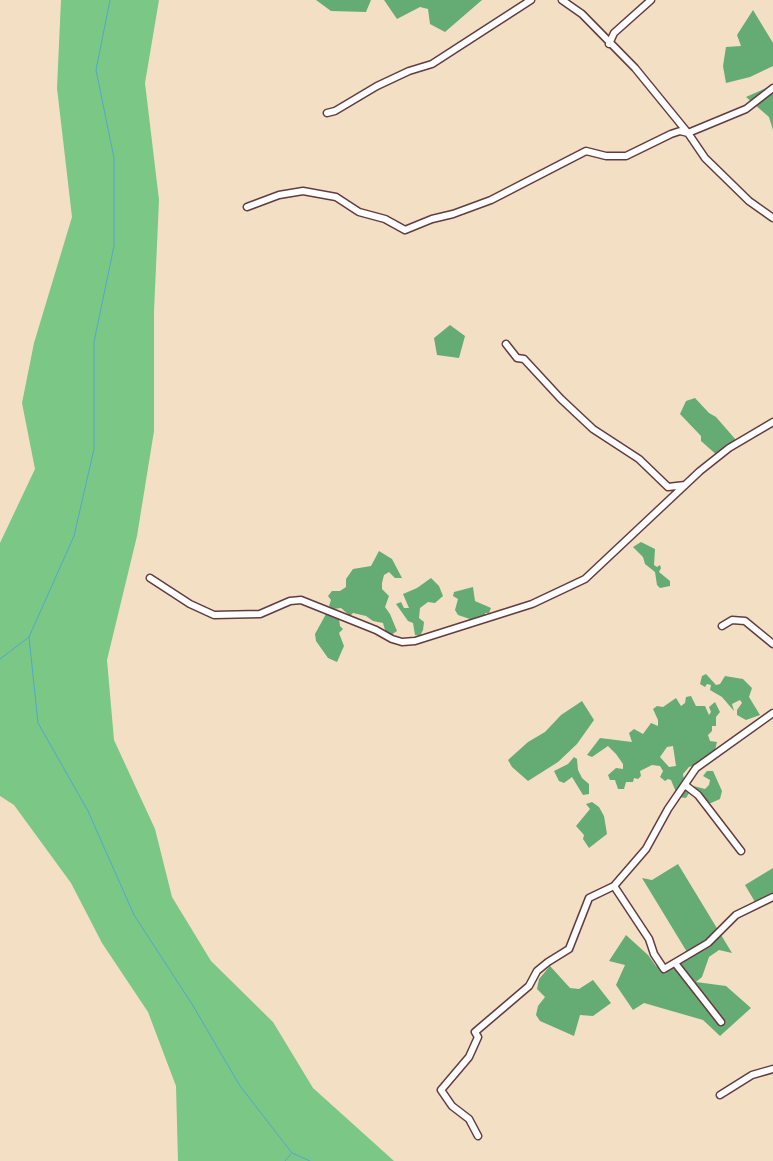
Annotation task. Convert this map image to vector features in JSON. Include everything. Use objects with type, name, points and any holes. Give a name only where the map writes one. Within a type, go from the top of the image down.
[{"type":"street","points":[[327,113],[335,112],[378,86],[409,71],[432,64],[531,0]]},
{"type":"street","points":[[562,0],[582,14],[635,68],[712,165],[749,201],[773,218]]},
{"type":"street","points":[[610,44],[614,33],[652,0]]},
{"type":"street","points":[[247,207],[279,195],[303,191],[336,197],[359,212],[385,219],[404,230],[491,200],[586,151],[606,156],[626,156],[671,134],[680,131],[688,133],[746,109],[773,88]]},
{"type":"street","points":[[506,344],[517,358],[524,359],[561,400],[593,429],[639,459],[667,487],[685,485]]},
{"type":"street","points":[[150,578],[190,604],[214,615],[260,614],[290,601],[301,600],[376,630],[392,639],[402,642],[414,641],[478,623],[532,604],[576,584],[592,573],[685,485],[729,448],[773,422]]},
{"type":"street","points":[[722,626],[732,620],[745,621],[773,644]]},
{"type":"street","points":[[478,1136],[469,1119],[445,1098],[441,1090],[469,1057],[478,1037],[475,1032],[529,986],[537,971],[569,949],[589,898],[614,886],[646,849],[668,809],[698,766],[773,714]]},
{"type":"street","points":[[685,785],[698,795],[741,851]]},
{"type":"street","points":[[614,886],[649,940],[654,954],[664,968],[708,943],[736,915],[773,897]]},
{"type":"street","points":[[675,963],[721,1022]]},
{"type":"street","points":[[720,1095],[752,1075],[773,1069]]},
{"type":"green space","points":[[61,0],[159,0],[145,83],[159,200],[154,311],[154,431],[137,536],[107,660],[114,740],[155,829],[172,897],[211,961],[273,1022],[313,1088],[394,1161],[178,1161],[176,1086],[148,1012],[102,943],[71,883],[14,805],[0,796],[0,543],[35,469],[22,403],[34,343],[72,217],[57,88]]},
{"type":"green space","points":[[316,0],[371,0],[366,12],[331,11]]},
{"type":"green space","points":[[384,0],[482,0],[445,32],[430,24],[428,9],[420,7],[397,19]]},
{"type":"green space","points":[[753,10],[773,43],[773,66],[750,77],[726,83],[723,66],[726,47],[741,46],[737,35]]},
{"type":"green space","points":[[773,85],[773,130],[769,117],[746,97]]},
{"type":"green space","points":[[450,325],[465,336],[459,358],[437,355],[434,338]]},
{"type":"green space","points":[[695,398],[709,413],[716,417],[736,440],[718,456],[701,441],[701,436],[680,414],[686,401]]},
{"type":"green space","points":[[641,542],[655,549],[654,565],[657,567],[660,565],[659,572],[670,581],[670,586],[660,588],[657,585],[655,572],[645,564],[643,557],[633,547]]},
{"type":"green space","points":[[379,551],[392,559],[402,578],[395,578],[389,572],[384,575],[382,583],[382,589],[389,596],[385,607],[397,631],[391,635],[385,630],[383,623],[353,613],[350,616],[341,608],[333,609],[329,606],[331,600],[328,596],[332,591],[340,591],[346,587],[346,579],[353,569],[371,566]]},
{"type":"green space","points":[[431,578],[439,586],[443,596],[435,603],[428,602],[420,608],[419,618],[424,622],[423,630],[420,636],[415,635],[413,623],[408,621],[396,604],[401,602],[404,608],[409,608],[403,594],[417,588]]},
{"type":"green space","points":[[473,587],[475,601],[491,608],[489,613],[485,613],[485,618],[473,620],[458,615],[455,610],[458,599],[453,596],[454,592]]},
{"type":"green space","points":[[326,614],[339,619],[340,626],[343,629],[339,633],[344,646],[337,662],[328,658],[316,641],[315,634]]},
{"type":"green space","points":[[706,674],[716,685],[720,684],[725,676],[743,679],[752,688],[749,697],[760,715],[746,720],[737,715],[737,710],[742,703],[740,700],[732,704],[734,711],[722,697],[710,690],[711,685],[707,684],[705,687],[700,684],[702,676]]},
{"type":"green space","points":[[691,696],[696,706],[705,706],[709,715],[711,712],[709,707],[715,702],[720,712],[716,717],[716,726],[712,726],[712,731],[708,735],[710,741],[717,742],[715,750],[699,764],[689,767],[683,774],[684,779],[686,784],[705,789],[709,785],[710,780],[703,776],[707,771],[713,771],[722,791],[720,799],[711,803],[705,803],[702,797],[694,797],[689,793],[686,798],[678,797],[671,780],[665,781],[660,777],[663,771],[660,766],[652,765],[640,771],[641,776],[638,779],[634,778],[633,782],[626,782],[624,789],[618,789],[615,780],[610,780],[608,775],[616,768],[623,769],[623,764],[616,754],[608,746],[592,757],[587,755],[600,738],[632,742],[629,733],[634,729],[643,734],[651,723],[658,726],[658,720],[653,709],[657,706],[663,707],[676,698],[681,706],[685,703],[686,697]],"holes":[[[673,746],[676,766],[669,767],[660,757],[667,747]]]},
{"type":"green space","points":[[582,701],[594,720],[577,744],[558,762],[528,781],[512,767],[508,760],[528,742],[545,732],[561,715]]},
{"type":"green space","points":[[574,757],[577,759],[578,770],[582,778],[589,784],[589,794],[583,795],[572,777],[564,783],[559,781],[554,771],[568,764]]},
{"type":"green space","points":[[592,802],[599,807],[604,816],[607,834],[589,848],[583,839],[584,835],[576,826],[590,809],[586,804]]},
{"type":"green space","points":[[678,864],[732,953],[719,950],[709,957],[702,977],[696,982],[726,986],[751,1008],[720,1036],[703,1020],[644,1003],[633,1010],[616,985],[625,965],[609,961],[626,935],[648,955],[656,966],[668,971],[687,952],[642,878],[652,880]]},
{"type":"green space","points":[[773,868],[773,895],[755,902],[745,885]]},
{"type":"green space","points":[[550,966],[570,988],[579,989],[593,980],[611,1003],[593,1016],[580,1015],[574,1036],[540,1021],[536,1015],[538,1006],[545,997],[537,989],[539,979]]},
{"type":"waterway","points":[[110,0],[96,70],[114,158],[114,246],[94,342],[94,449],[74,536],[29,637],[38,723],[88,811],[134,915],[192,1004],[240,1086],[292,1153],[310,1161]]},
{"type":"waterway","points":[[0,659],[29,637]]},
{"type":"waterway","points":[[285,1161],[291,1154]]}]
